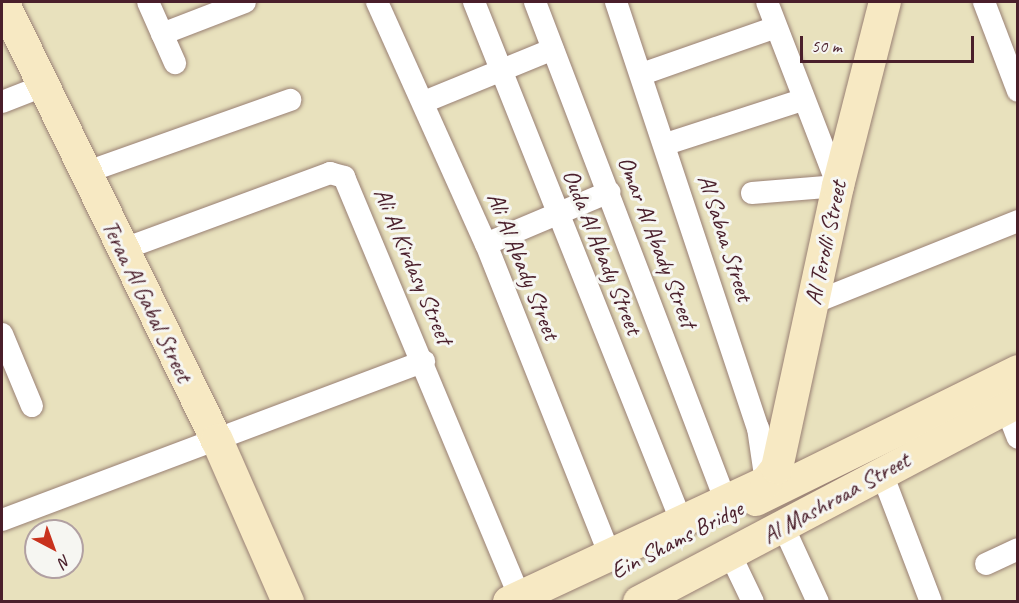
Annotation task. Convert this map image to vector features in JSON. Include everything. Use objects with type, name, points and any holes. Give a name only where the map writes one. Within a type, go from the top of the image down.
[{"type":"street","name":"Teraa Al Gabal Street","points":[[3,2],[121,250],[217,440],[288,602]]},
{"type":"street","points":[[148,2],[175,63]]},
{"type":"street","points":[[162,34],[245,2]]},
{"type":"street","name":"Ali Al Abady Street","points":[[377,2],[486,244],[617,561]]},
{"type":"street","name":"Ouda Al Abady Street","points":[[474,2],[682,522]]},
{"type":"street","name":"Omar Al Abady Street","points":[[535,2],[726,502]]},
{"type":"street","name":"Al Sabaa Street","points":[[616,2],[666,144],[758,428],[766,488]]},
{"type":"street","points":[[752,193],[838,186],[802,100],[767,2]]},
{"type":"street","name":"Al Terolli Street","points":[[766,488],[784,450],[838,186],[885,2]]},
{"type":"street","points":[[984,2],[1015,78]]},
{"type":"street","points":[[642,74],[776,27]]},
{"type":"street","points":[[423,102],[553,49]]},
{"type":"street","points":[[2,102],[43,86]]},
{"type":"street","points":[[84,172],[290,100]]},
{"type":"street","points":[[666,144],[802,100]]},
{"type":"street","name":"Ali Al Kirdasy Street","points":[[121,250],[338,174],[349,183],[424,361],[515,599]]},
{"type":"street","points":[[486,244],[609,192]]},
{"type":"street","points":[[813,303],[1017,221]]},
{"type":"street","points":[[2,334],[32,406]]},
{"type":"street","points":[[2,520],[424,361]]},
{"type":"street","name":"Al Mashroaa Street","points":[[515,599],[617,561],[682,522],[726,502],[766,488],[1017,371]]},
{"type":"street","points":[[1012,404],[1017,438]]},
{"type":"street","name":"Al Mashroaa Street","points":[[667,598],[731,556],[783,526],[881,471],[1012,404]]},
{"type":"street","points":[[881,471],[931,602]]},
{"type":"street","name":"Ein Shams Bridge","points":[[554,602],[617,561],[766,488]]},
{"type":"street","points":[[783,526],[819,602]]},
{"type":"street","points":[[986,564],[1017,549]]},
{"type":"street","points":[[731,556],[753,602]]},
{"type":"street","name":"Ein Shams Bridge","points":[[639,602],[667,598]]}]
